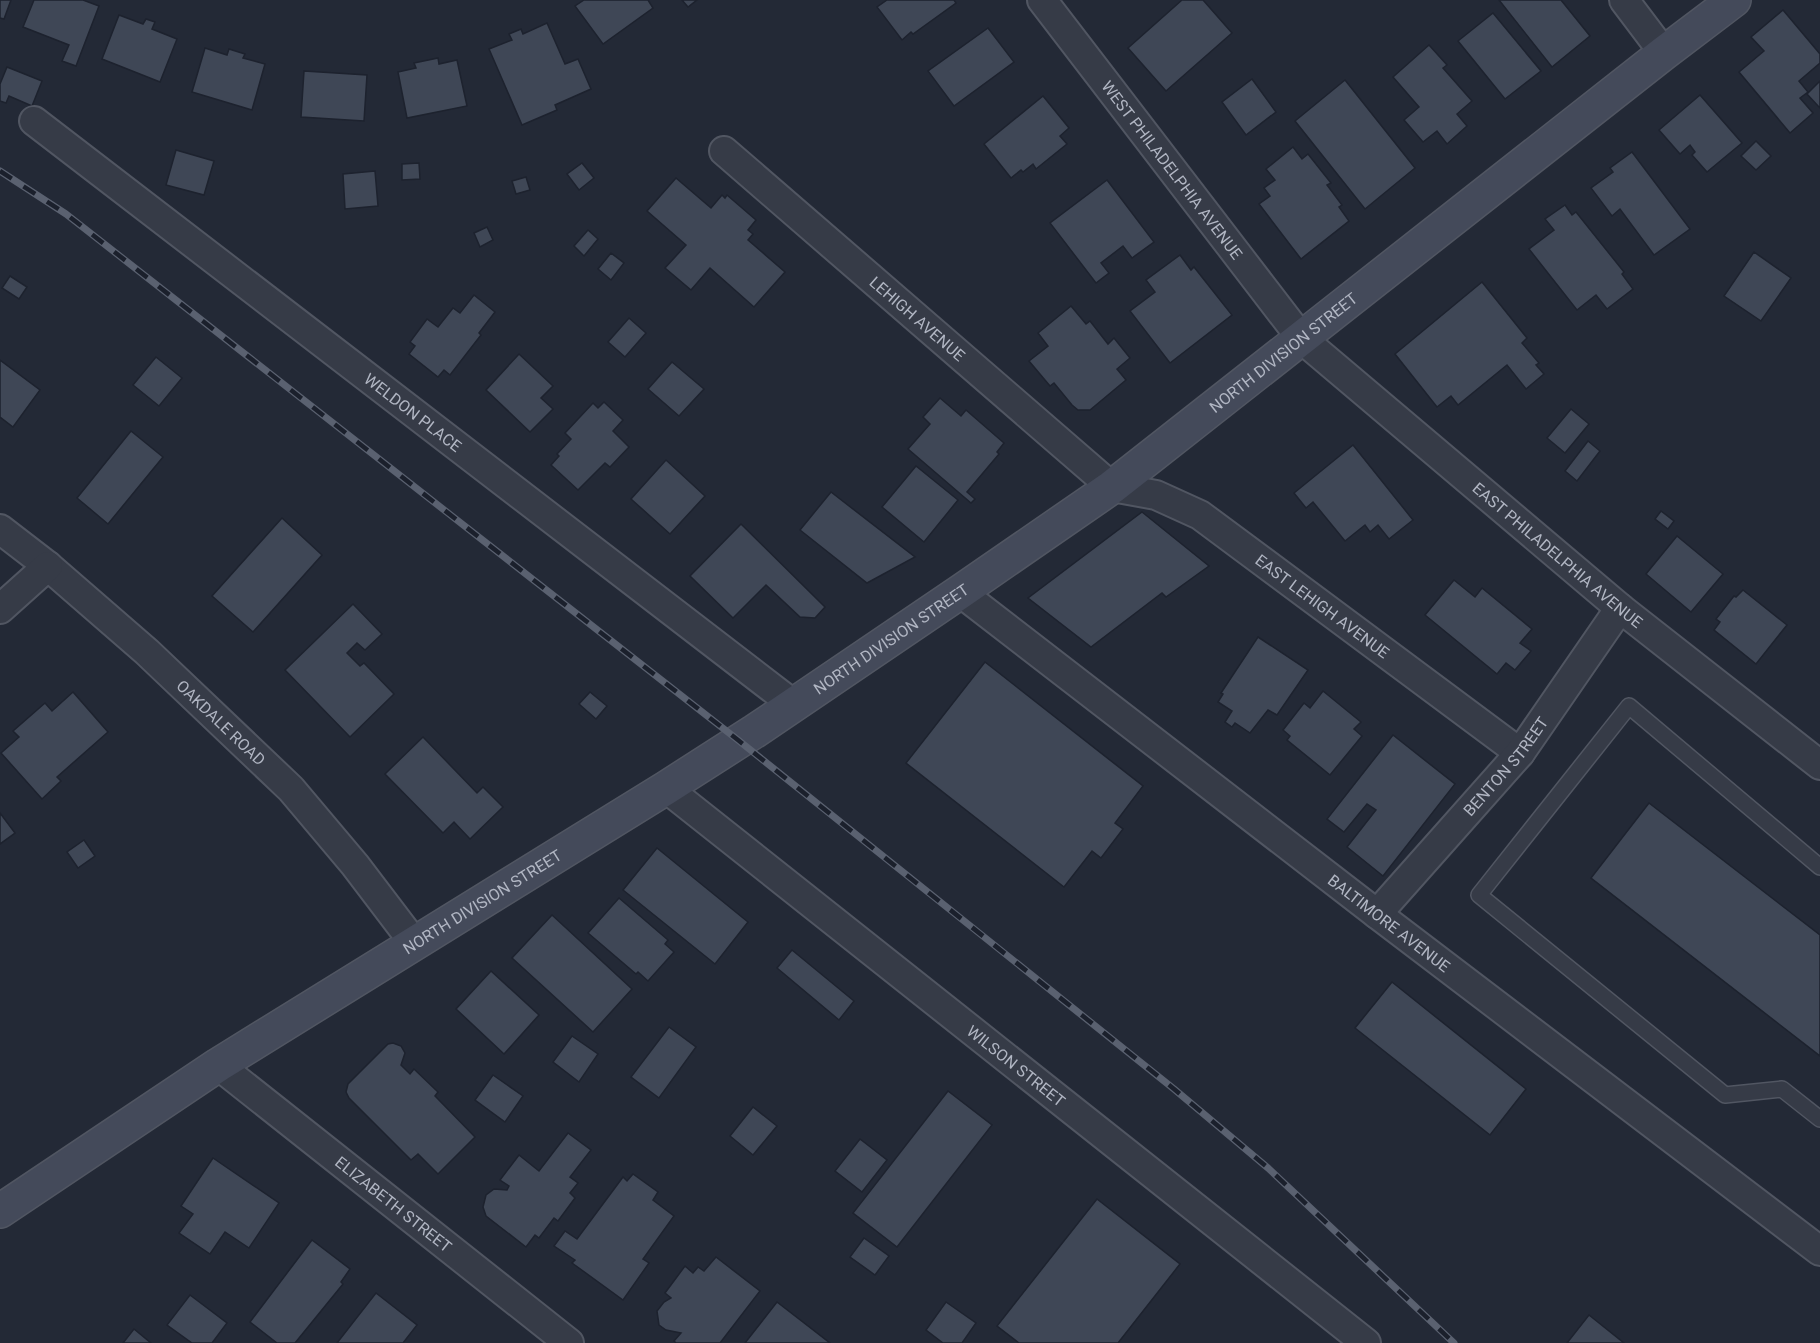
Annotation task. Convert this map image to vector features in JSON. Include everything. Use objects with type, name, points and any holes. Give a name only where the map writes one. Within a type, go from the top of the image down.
[{"type":"street","name":"WEST PHILADELPHIA AVENUE","points":[[1042,0],[1302,339]]},
{"type":"street","points":[[1624,0],[1664,53]]},
{"type":"street","name":"NORTH DIVISION STREET","points":[[0,1211],[218,1065],[666,788],[794,705],[1112,487],[1734,0]]},
{"type":"street","name":"WELDON PLACE","points":[[34,121],[794,705]]},
{"type":"street","name":"LEHIGH AVENUE","points":[[724,151],[1112,487]]},
{"type":"street","name":"EAST PHILADELPHIA AVENUE","points":[[1302,339],[1620,608],[1820,765]]},
{"type":"street","name":"EAST LEHIGH AVENUE","points":[[1112,487],[1156,495],[1200,515],[1520,753]]},
{"type":"street","name":"OAKDALE ROAD","points":[[0,529],[48,566],[147,652],[291,789],[355,866],[415,944]]},
{"type":"street","points":[[0,609],[48,566]]},
{"type":"street","name":"BALTIMORE AVENUE","points":[[960,592],[1377,914],[1820,1251]]},
{"type":"street","name":"BENTON STREET","points":[[1377,914],[1520,753],[1620,608]]},
{"type":"street","name":"WILSON STREET","points":[[666,788],[1366,1343]]},
{"type":"street","name":"ELIZABETH STREET","points":[[218,1065],[570,1343]]},
{"type":"lane","points":[[1820,867],[1629,706],[1479,895],[1725,1095],[1782,1089],[1820,1119]]},
{"type":"building","points":[[0,0],[11,0],[4,19],[0,18]]},
{"type":"building","points":[[34,0],[83,0],[99,6],[76,66],[62,61],[69,45],[23,27]]},
{"type":"building","points":[[584,0],[648,0],[653,8],[603,44],[575,6]]},
{"type":"building","points":[[682,0],[697,0],[688,7]]},
{"type":"building","points":[[887,0],[954,0],[956,3],[902,40],[877,7]]},
{"type":"building","points":[[1182,0],[1203,0],[1232,33],[1166,91],[1128,48]]},
{"type":"building","points":[[1499,0],[1561,0],[1590,36],[1552,67]]},
{"type":"building","points":[[1783,10],[1820,54],[1820,63],[1799,81],[1808,92],[1800,98],[1813,113],[1790,133],[1739,72],[1764,51],[1751,37]]},
{"type":"building","points":[[1493,13],[1541,71],[1505,99],[1458,41]]},
{"type":"building","points":[[119,15],[143,24],[146,19],[155,22],[152,29],[177,39],[160,82],[102,59]]},
{"type":"building","points":[[547,23],[565,64],[578,59],[591,89],[555,105],[557,110],[522,125],[489,49],[512,40],[509,34],[521,29],[523,34]]},
{"type":"building","points":[[988,28],[1014,62],[954,106],[928,71]]},
{"type":"building","points":[[1429,45],[1447,65],[1443,68],[1472,101],[1457,114],[1467,126],[1447,144],[1437,131],[1423,142],[1404,120],[1419,107],[1393,77]]},
{"type":"building","points":[[205,48],[227,55],[229,49],[245,54],[243,58],[265,64],[252,110],[192,92]]},
{"type":"building","points":[[438,58],[439,64],[457,60],[467,106],[407,118],[398,72],[416,68],[414,63]]},
{"type":"building","points":[[7,67],[42,81],[32,106],[9,96],[6,103],[0,101],[0,84]]},
{"type":"building","points":[[304,71],[367,75],[364,121],[301,117]]},
{"type":"building","points":[[1252,79],[1276,112],[1246,135],[1222,102]]},
{"type":"building","points":[[1345,80],[1415,168],[1365,209],[1295,121]]},
{"type":"building","points":[[1820,81],[1820,108],[1807,94]]},
{"type":"building","points":[[1700,95],[1742,143],[1707,172],[1692,155],[1695,152],[1690,145],[1680,154],[1659,130]]},
{"type":"building","points":[[1043,96],[1069,128],[1060,136],[1067,144],[1036,169],[1033,164],[1011,178],[984,144]]},
{"type":"building","points":[[1756,141],[1771,156],[1756,170],[1741,156]]},
{"type":"building","points":[[1293,147],[1302,159],[1308,154],[1331,183],[1327,185],[1342,205],[1339,207],[1349,221],[1301,259],[1259,204],[1270,196],[1264,188],[1275,180],[1266,169]]},
{"type":"building","points":[[176,150],[214,161],[204,195],[166,185]]},
{"type":"building","points":[[1632,152],[1690,229],[1654,255],[1620,209],[1612,216],[1591,188],[1613,172],[1610,168]]},
{"type":"building","points":[[419,163],[420,179],[402,180],[402,164]]},
{"type":"building","points":[[582,163],[594,178],[579,190],[567,174]]},
{"type":"building","points":[[375,171],[378,206],[345,209],[343,174]]},
{"type":"building","points":[[526,177],[530,190],[516,194],[512,181]]},
{"type":"building","points":[[676,178],[711,208],[722,195],[725,198],[727,195],[756,220],[748,230],[753,234],[748,240],[785,272],[754,307],[710,268],[691,290],[665,268],[686,245],[647,211]]},
{"type":"building","points":[[1107,180],[1154,242],[1132,258],[1123,246],[1101,263],[1109,273],[1096,283],[1050,223]]},
{"type":"building","points":[[1565,205],[1572,215],[1576,212],[1624,272],[1622,274],[1633,289],[1607,309],[1596,295],[1577,310],[1529,249],[1554,230],[1545,219]]},
{"type":"building","points":[[487,227],[493,240],[480,247],[474,233]]},
{"type":"building","points":[[588,230],[598,239],[584,256],[574,246]]},
{"type":"building","points":[[1754,252],[1791,278],[1761,321],[1724,296]]},
{"type":"building","points":[[611,253],[624,263],[611,280],[598,269]]},
{"type":"building","points":[[1180,255],[1191,270],[1194,267],[1232,315],[1170,363],[1130,311],[1155,292],[1146,280]]},
{"type":"building","points":[[10,276],[27,287],[19,299],[2,288]]},
{"type":"building","points":[[1482,282],[1527,338],[1522,343],[1539,363],[1536,365],[1544,374],[1526,389],[1507,365],[1458,405],[1451,396],[1437,407],[1395,354]]},
{"type":"building","points":[[474,295],[495,312],[479,333],[481,335],[450,375],[444,370],[438,377],[409,354],[415,346],[410,342],[427,319],[438,327],[453,308],[460,313]]},
{"type":"building","points":[[1071,306],[1086,324],[1090,321],[1108,344],[1114,338],[1130,358],[1117,369],[1126,380],[1090,410],[1078,410],[1054,383],[1050,386],[1029,361],[1048,346],[1038,333]]},
{"type":"building","points":[[629,318],[646,333],[625,357],[608,342]]},
{"type":"building","points":[[519,354],[553,386],[541,398],[553,409],[530,432],[486,390]]},
{"type":"building","points":[[156,357],[182,378],[159,406],[133,385]]},
{"type":"building","points":[[0,360],[40,390],[13,427],[0,417]]},
{"type":"building","points":[[672,362],[704,389],[679,416],[648,389]]},
{"type":"building","points":[[940,398],[961,416],[966,410],[1004,443],[997,452],[999,454],[967,492],[975,499],[971,503],[908,449],[930,424],[923,417]]},
{"type":"building","points":[[604,402],[623,420],[613,431],[629,447],[610,467],[605,463],[578,490],[551,465],[559,456],[557,454],[571,439],[565,433],[593,403],[598,408]]},
{"type":"building","points":[[1571,409],[1589,424],[1565,453],[1547,438]]},
{"type":"building","points":[[131,431],[163,457],[108,524],[77,498]]},
{"type":"building","points":[[1588,441],[1600,451],[1577,481],[1565,471]]},
{"type":"building","points":[[1353,445],[1413,520],[1389,539],[1378,525],[1370,532],[1365,525],[1345,541],[1313,502],[1306,508],[1294,493]]},
{"type":"building","points":[[666,460],[705,496],[670,534],[631,499]]},
{"type":"building","points":[[916,466],[958,500],[924,542],[882,507]]},
{"type":"building","points":[[831,492],[915,557],[867,583],[800,530]]},
{"type":"building","points":[[1661,511],[1674,521],[1668,529],[1655,519]]},
{"type":"building","points":[[1142,512],[1209,566],[1166,597],[1162,593],[1091,647],[1028,598]]},
{"type":"building","points":[[282,518],[322,555],[253,632],[212,596]]},
{"type":"building","points":[[741,524],[825,607],[815,618],[800,617],[766,585],[733,618],[690,576]]},
{"type":"building","points":[[1677,536],[1723,574],[1691,612],[1646,574]]},
{"type":"building","points":[[1454,580],[1475,597],[1482,588],[1532,629],[1520,643],[1531,651],[1515,670],[1506,663],[1497,674],[1425,615]]},
{"type":"building","points":[[1743,590],[1787,625],[1756,664],[1714,630],[1720,622],[1716,619],[1734,596],[1736,597]]},
{"type":"building","points":[[353,604],[382,634],[365,650],[357,643],[347,653],[360,666],[364,663],[394,694],[350,737],[285,670]]},
{"type":"building","points":[[1258,637],[1308,670],[1277,715],[1268,710],[1250,733],[1235,723],[1232,727],[1225,722],[1232,711],[1218,702],[1223,694],[1221,693]]},
{"type":"building","points":[[985,662],[1143,786],[1115,823],[1123,829],[1101,858],[1092,851],[1064,887],[906,763]]},
{"type":"building","points":[[1323,691],[1361,722],[1354,729],[1362,736],[1330,775],[1287,740],[1290,736],[1283,730],[1304,703],[1310,708]]},
{"type":"building","points":[[73,692],[108,732],[57,777],[61,781],[42,799],[1,753],[19,737],[13,731],[45,703],[52,711]]},
{"type":"building","points":[[590,692],[607,706],[596,719],[579,704]]},
{"type":"building","points":[[1393,735],[1455,784],[1383,876],[1347,847],[1376,810],[1367,804],[1344,832],[1327,819]]},
{"type":"building","points":[[423,737],[477,793],[483,787],[503,807],[470,839],[454,822],[443,833],[385,774]]},
{"type":"building","points":[[1649,803],[1820,935],[1820,1056],[1591,878]]},
{"type":"building","points":[[0,813],[15,833],[0,844]]},
{"type":"building","points":[[84,840],[95,856],[78,868],[67,852]]},
{"type":"building","points":[[657,848],[748,922],[715,964],[623,890]]},
{"type":"building","points":[[619,898],[668,940],[665,944],[674,952],[648,981],[638,972],[636,974],[588,933]]},
{"type":"building","points":[[552,915],[632,989],[593,1032],[512,958]]},
{"type":"building","points":[[792,950],[854,1001],[839,1020],[777,968]]},
{"type":"building","points":[[491,971],[539,1015],[504,1054],[456,1009]]},
{"type":"building","points":[[1392,982],[1526,1089],[1490,1135],[1355,1028]]},
{"type":"building","points":[[669,1027],[696,1047],[659,1098],[631,1077]]},
{"type":"building","points":[[572,1036],[598,1054],[579,1082],[553,1062]]},
{"type":"building","points":[[388,1044],[401,1046],[405,1053],[401,1065],[410,1074],[414,1069],[438,1092],[435,1096],[475,1137],[438,1174],[418,1154],[411,1160],[349,1098],[346,1092],[348,1084]]},
{"type":"building","points":[[493,1075],[523,1096],[505,1122],[475,1100]]},
{"type":"building","points":[[948,1091],[992,1125],[897,1247],[853,1213]]},
{"type":"building","points":[[753,1107],[777,1126],[753,1155],[730,1136]]},
{"type":"building","points":[[568,1133],[591,1150],[570,1177],[578,1183],[570,1193],[575,1198],[558,1221],[554,1218],[539,1238],[535,1235],[526,1247],[486,1216],[483,1207],[486,1195],[494,1189],[507,1190],[509,1186],[500,1180],[519,1155],[539,1171]]},
{"type":"building","points":[[860,1139],[887,1160],[862,1192],[835,1171]]},
{"type":"building","points":[[213,1158],[279,1203],[249,1248],[225,1232],[210,1254],[179,1233],[193,1214],[181,1206]]},
{"type":"building","points":[[633,1174],[658,1192],[653,1200],[674,1216],[643,1259],[649,1263],[623,1300],[572,1263],[575,1260],[554,1246],[565,1231],[577,1239],[623,1177],[627,1181]]},
{"type":"building","points":[[1097,1199],[1180,1264],[1118,1343],[1019,1343],[997,1326]]},
{"type":"building","points":[[864,1238],[889,1256],[875,1275],[850,1257]]},
{"type":"building","points":[[312,1240],[350,1269],[341,1282],[343,1284],[295,1343],[277,1343],[250,1322]]},
{"type":"building","points":[[716,1257],[760,1291],[720,1343],[676,1343],[674,1341],[681,1333],[666,1330],[659,1325],[657,1311],[664,1302],[671,1298],[665,1293],[685,1266],[693,1273],[698,1267],[704,1271]]},
{"type":"building","points":[[376,1293],[417,1325],[403,1343],[337,1343]]},
{"type":"building","points":[[190,1295],[227,1323],[212,1343],[192,1343],[167,1325]]},
{"type":"building","points":[[777,1302],[830,1343],[745,1343]]},
{"type":"building","points":[[946,1302],[976,1323],[962,1343],[943,1343],[926,1330]]},
{"type":"building","points":[[1589,1315],[1624,1343],[1567,1343]]},
{"type":"building","points":[[134,1329],[151,1343],[123,1343]]},
{"type":"railway","points":[[0,171],[66,214],[738,740],[1174,1089],[1268,1168],[1454,1343]]}]
